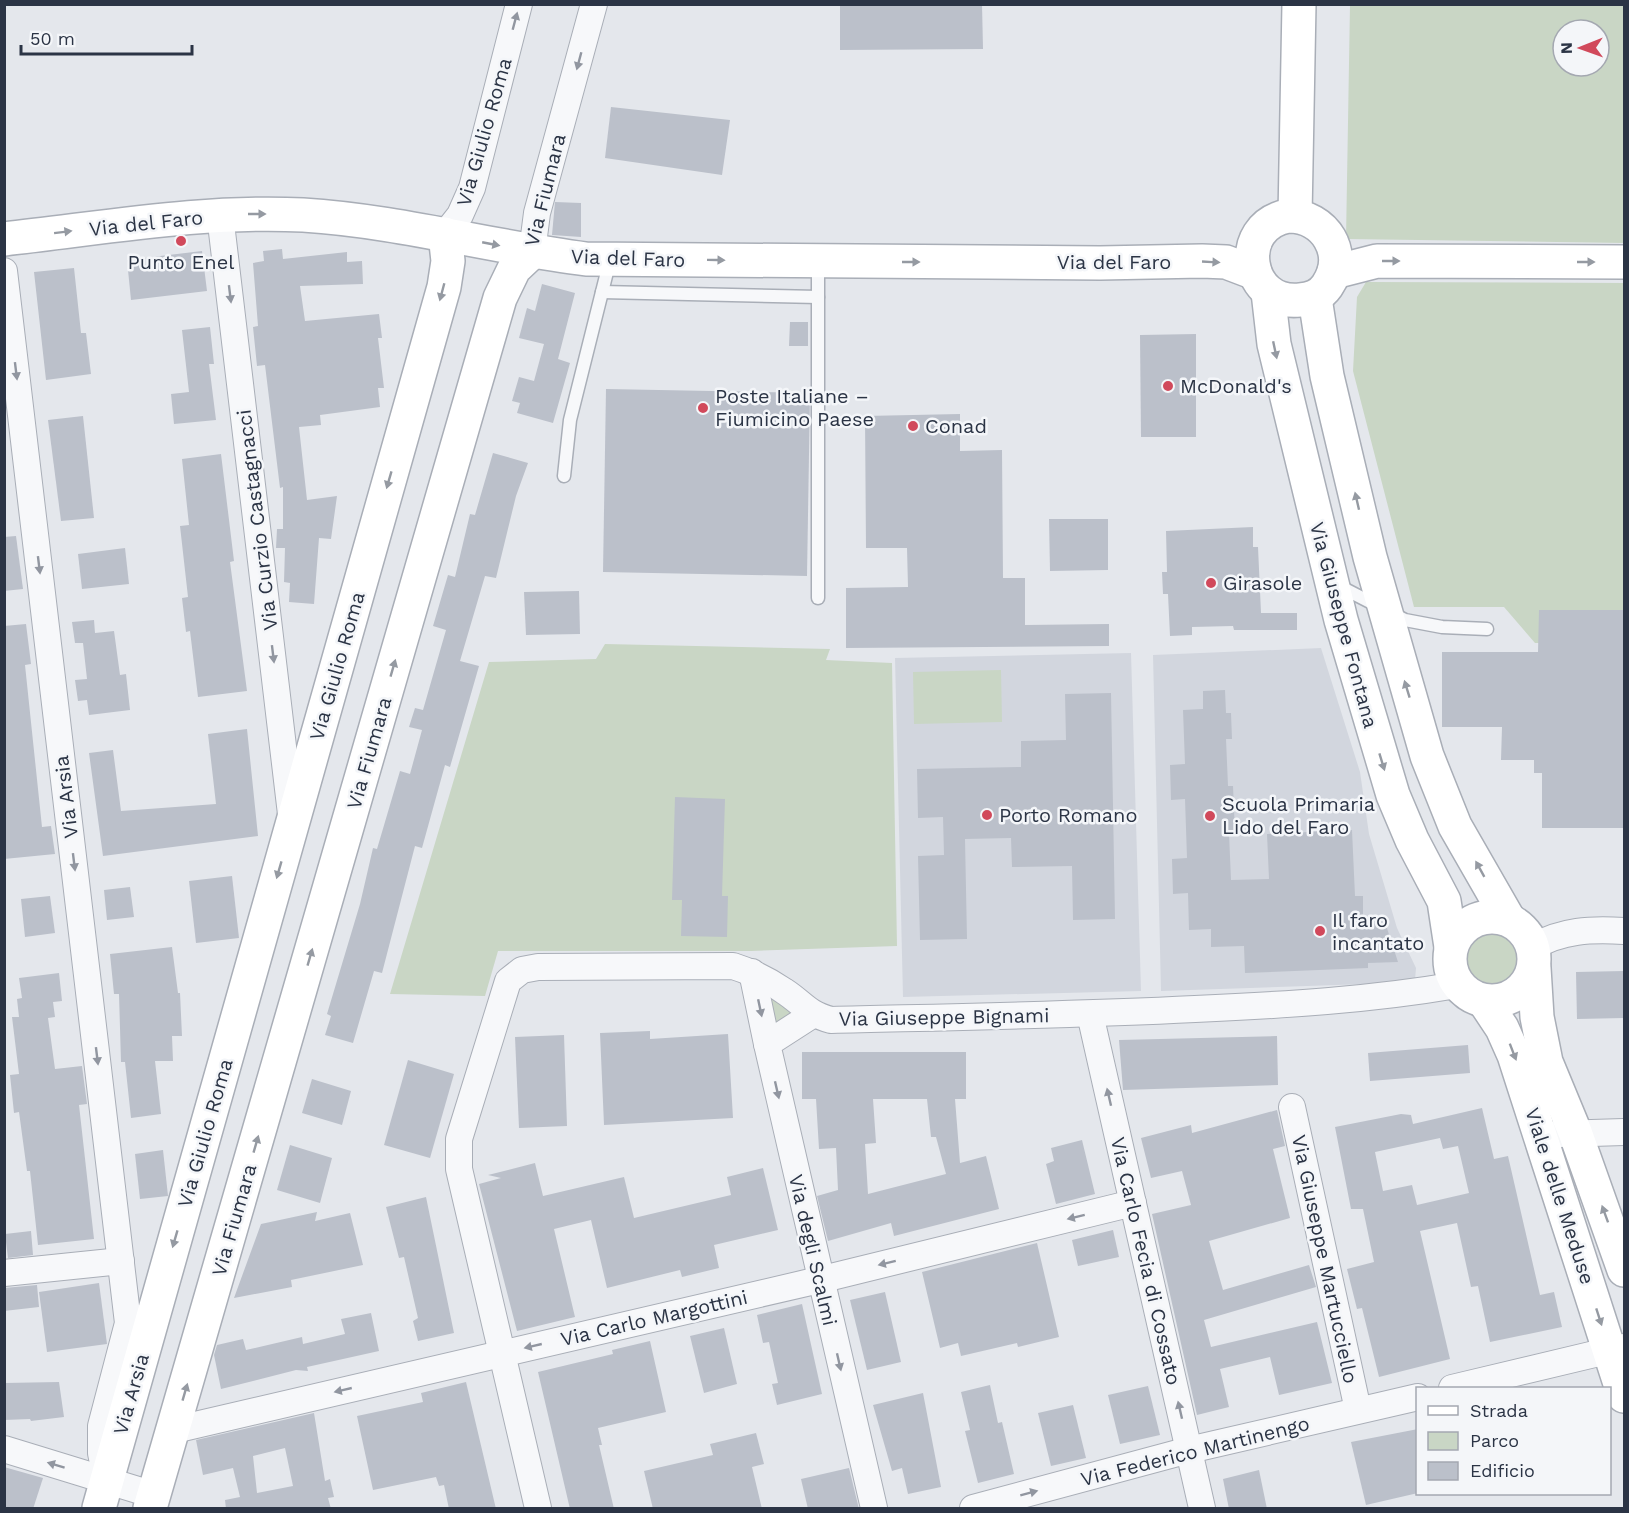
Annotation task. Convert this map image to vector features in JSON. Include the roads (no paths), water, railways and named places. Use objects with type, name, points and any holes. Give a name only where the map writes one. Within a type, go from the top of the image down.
[{"type":"street","name":"Via Giulio Roma","points":[[139,1326],[292,825],[444,287],[448,261],[445,234],[460,215],[472,188],[519,4]]},
{"type":"street","name":"Via Fiumara","points":[[152,1502],[500,298],[514,269],[532,252],[535,219],[594,4]]},
{"type":"street","points":[[1295,216],[1299,4]]},
{"type":"street","name":"Via del Faro","points":[[4,239],[220,215],[272,214],[339,218],[445,234],[532,252],[610,259],[1208,261],[1226,262],[1261,283]]},
{"type":"street","name":"Via Curzio Castagnacci","points":[[220,215],[292,825]]},
{"type":"street","points":[[1509,920],[1455,826],[1439,790],[1384,611],[1327,376],[1324,285],[1334,248],[1329,235],[1318,224],[1295,216],[1274,219],[1259,232],[1253,247],[1261,283],[1286,300],[1324,285],[1377,261],[1624,262]]},
{"type":"street","name":"Via Arsia","points":[[4,271],[121,1261],[139,1326],[103,1494]]},
{"type":"street","name":"Via Giuseppe Fontana","points":[[1261,283],[1330,582],[1394,795],[1412,840],[1444,901],[1451,947]]},
{"type":"street","points":[[1533,957],[1519,926],[1509,920],[1495,917],[1480,918],[1462,929],[1451,947],[1452,973],[1471,993],[1498,1002],[1516,994],[1529,980],[1533,957],[1548,938],[1573,931],[1624,931]]},
{"type":"street","name":"Viale delle Meduse","points":[[1533,957],[1535,1006],[1543,1050],[1553,1083],[1575,1132],[1624,1270]]},
{"type":"street","name":"Via Giuseppe Bignami","points":[[538,1509],[459,1169],[459,1139],[508,981],[522,970],[538,966],[733,966],[752,972],[786,992],[812,1015],[831,1020],[1090,1014],[1471,993]]},
{"type":"street","name":"Via degli Scalmi","points":[[752,972],[819,1280],[874,1509]]},
{"type":"street","name":"Viale delle Meduse","points":[[1471,993],[1509,1041],[1617,1350],[1624,1396]]},
{"type":"street","name":"Via Carlo Fecia di Cossato","points":[[1090,1014],[1202,1509]]},
{"type":"street","points":[[767,1044],[812,1015]]},
{"type":"street","name":"Via Giuseppe Martucciello","points":[[1292,1107],[1358,1410]]},
{"type":"street","points":[[1541,1137],[1575,1132],[1624,1132]]},
{"type":"street","name":"Via Carlo Margottini","points":[[174,1430],[819,1280],[1133,1203]]},
{"type":"street","points":[[4,1273],[121,1261]]},
{"type":"street","points":[[1460,1387],[1617,1350]]},
{"type":"street","name":"Via Federico Martinengo","points":[[973,1509],[1189,1450],[1416,1396]]},
{"type":"street","points":[[4,1449],[103,1494],[152,1502]]},
{"type":"lane","points":[[564,476],[570,420],[610,259]]},
{"type":"lane","points":[[818,261],[818,598]]},
{"type":"lane","points":[[602,292],[818,297]]},
{"type":"lane","points":[[1330,582],[1405,620],[1428,626],[1487,629]]},
{"type":"place","name":"Punto Enel","points":[[181,241]]},
{"type":"place","name":"McDonald's","points":[[1168,386]]},
{"type":"place","name":"Poste Italiane – Fiumicino Paese","points":[[703,408]]},
{"type":"place","name":"Conad","points":[[913,426]]},
{"type":"place","name":"Girasole","points":[[1211,583]]},
{"type":"place","name":"Porto Romano","points":[[987,815]]},
{"type":"place","name":"Scuola Primaria Lido del Faro","points":[[1210,816]]},
{"type":"place","name":"Il faro incantato","points":[[1320,931]]}]
